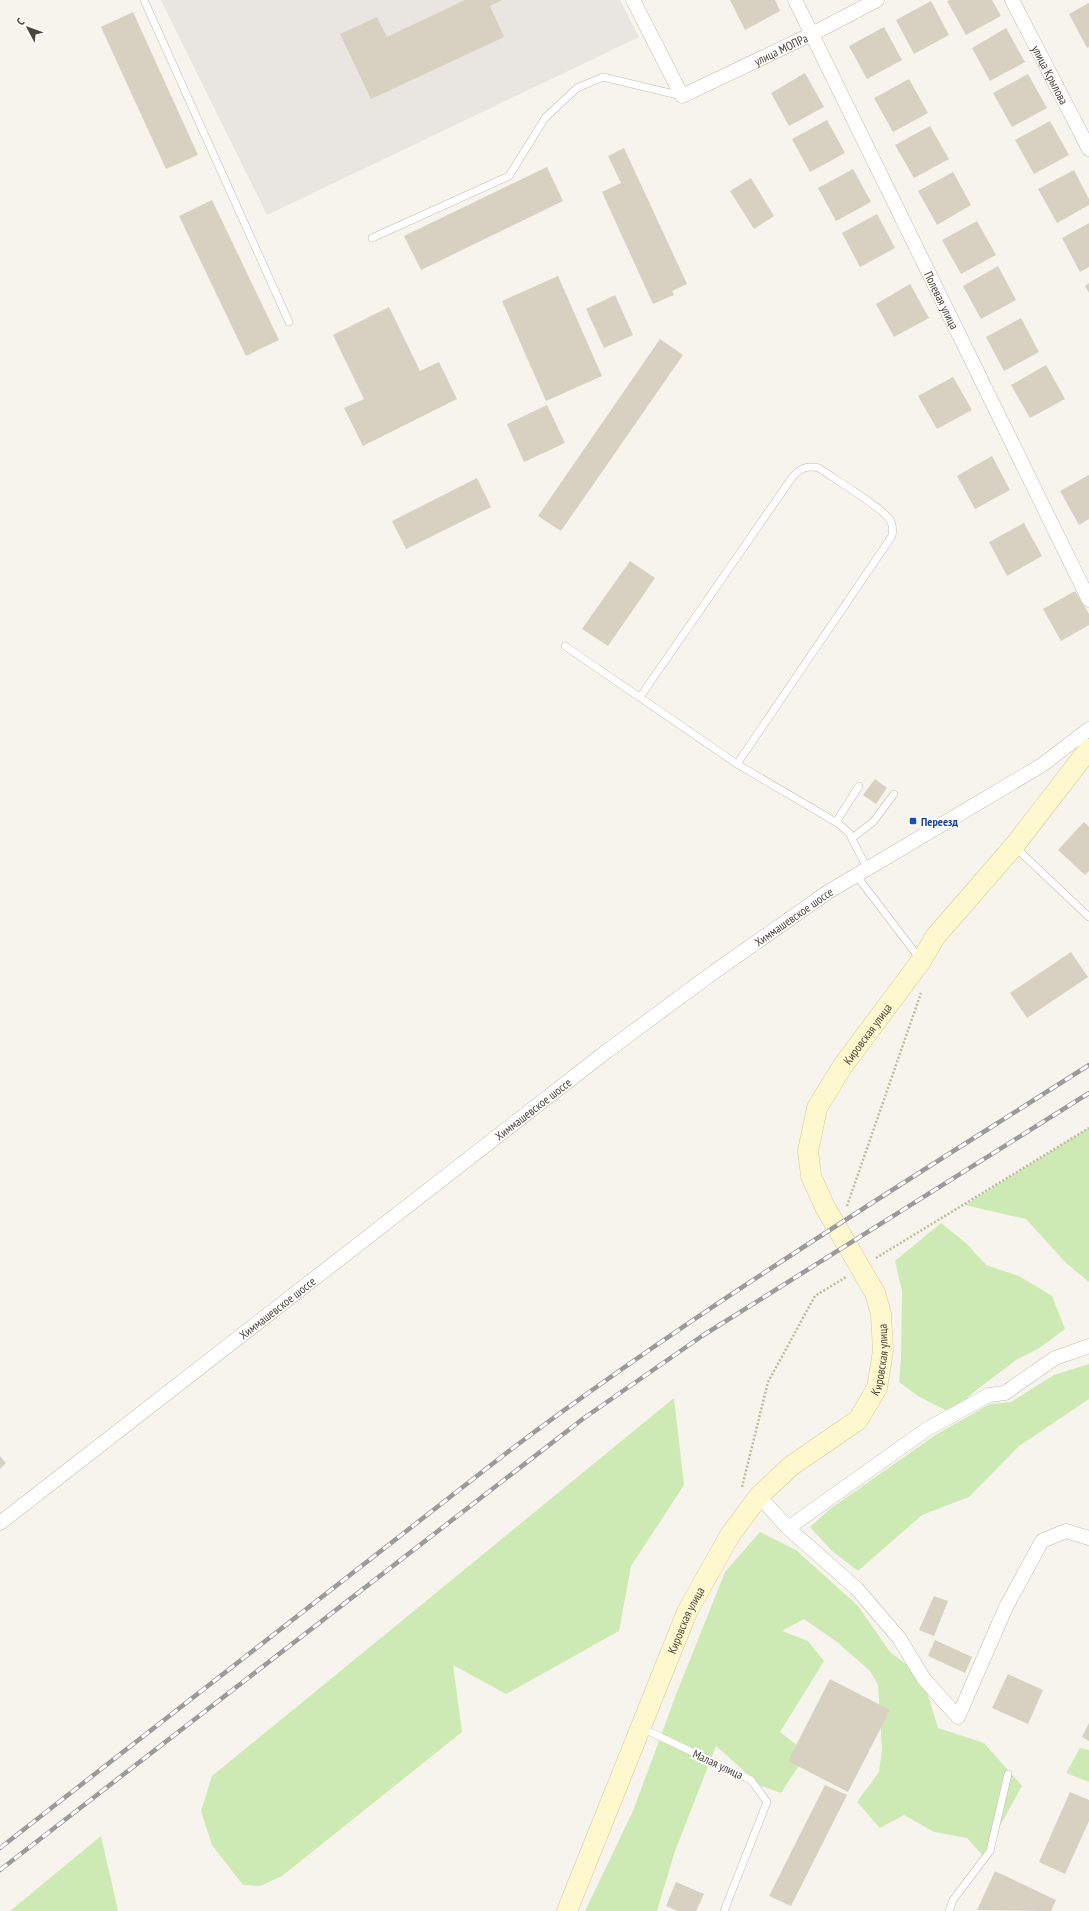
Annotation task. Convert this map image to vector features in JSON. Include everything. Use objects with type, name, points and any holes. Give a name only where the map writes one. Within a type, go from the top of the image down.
[{"type":"main road","name":"Кировская улица","points":[[567,1911],[687,1612],[730,1535],[750,1492],[858,1420],[877,1388],[883,1351],[881,1314],[875,1293],[825,1207],[812,1176],[808,1151],[813,1122],[823,1096],[842,1067],[921,961],[935,936],[1014,846],[1089,749]]},
{"type":"street","points":[[633,0],[682,96]]},
{"type":"street","name":"Полевая улица","points":[[795,0],[1089,600]]},
{"type":"street","name":"улица МОПРа","points":[[682,96],[812,34],[878,0]]},
{"type":"street","name":"улица Крылова","points":[[1012,0],[1089,149]]},
{"type":"street","name":"Химмашевское шоссе","points":[[0,1523],[607,1051],[714,972],[862,871],[1042,764],[1089,730]]},
{"type":"street","points":[[788,1528],[927,1429],[989,1395],[1005,1393],[1055,1358],[1089,1346]]},
{"type":"street","points":[[750,1492],[857,1589],[899,1638],[924,1679],[958,1718],[1006,1607],[1042,1541],[1066,1531],[1089,1538]]},
{"type":"lane","points":[[144,0],[289,322]]},
{"type":"lane","points":[[372,238],[509,176],[545,118],[578,88],[603,77],[682,96]]},
{"type":"lane","points":[[640,697],[791,479],[803,468],[810,466],[819,468],[884,514],[890,520],[893,528],[892,536],[737,764]]},
{"type":"lane","points":[[566,646],[737,764],[836,822],[849,833],[852,838],[862,871],[921,961]]},
{"type":"lane","points":[[836,822],[859,786]]},
{"type":"lane","points":[[852,838],[873,822],[894,794]]},
{"type":"lane","points":[[1014,846],[1089,917]]},
{"type":"lane","name":"Малая улица","points":[[641,1728],[751,1780],[767,1802],[724,1911]]},
{"type":"lane","points":[[949,1911],[953,1900],[990,1851],[1008,1774]]},
{"type":"path","points":[[847,1206],[923,987]]},
{"type":"path","points":[[750,1492],[768,1382],[815,1296],[1089,1128]]},
{"type":"shaded area","points":[[161,0],[620,0],[639,37],[267,215]]},
{"type":"green space","points":[[1089,1128],[1089,1282],[1066,1263],[1026,1219],[965,1205]]},
{"type":"green space","points":[[941,1223],[967,1244],[986,1265],[1019,1276],[1052,1296],[1065,1329],[1038,1349],[1016,1360],[975,1391],[951,1413],[918,1396],[899,1382],[901,1359],[902,1291],[895,1261]]},
{"type":"green space","points":[[1089,1364],[1089,1399],[1019,1446],[969,1497],[922,1515],[858,1571],[832,1551],[810,1527],[830,1509],[934,1436],[990,1404],[1011,1402],[1054,1375]]},
{"type":"green space","points":[[674,1398],[684,1485],[631,1566],[619,1631],[506,1694],[453,1665],[462,1732],[282,1876],[260,1886],[243,1885],[212,1845],[201,1811],[212,1776]]},
{"type":"green space","points":[[760,1532],[796,1550],[858,1606],[890,1652],[922,1676],[938,1728],[984,1743],[1022,1786],[983,1856],[967,1838],[934,1832],[904,1815],[880,1828],[857,1802],[879,1772],[882,1750],[878,1685],[870,1671],[837,1642],[804,1619],[782,1631],[808,1641],[824,1661],[780,1732],[807,1753],[781,1793],[761,1786],[716,1746],[675,1851],[657,1911],[585,1911],[633,1811],[677,1692],[725,1572]]},
{"type":"green space","points":[[1080,1748],[1089,1750],[1089,1782],[1066,1773]]},
{"type":"green space","points":[[101,1836],[118,1911],[10,1911]]},
{"type":"building","points":[[465,0],[502,0],[490,6],[504,37],[371,99],[340,34],[377,17],[387,37]]},
{"type":"building","points":[[730,0],[775,0],[780,11],[745,30]]},
{"type":"building","points":[[992,0],[1001,16],[966,35],[947,1]]},
{"type":"building","points":[[931,1],[949,35],[914,54],[896,20]]},
{"type":"building","points":[[1089,3],[1089,47],[1087,48],[1069,14]]},
{"type":"building","points":[[133,12],[198,155],[166,169],[101,27]]},
{"type":"building","points":[[884,27],[902,60],[867,79],[849,46]]},
{"type":"building","points":[[1006,28],[1025,62],[990,81],[972,48]]},
{"type":"building","points":[[805,73],[824,107],[789,126],[771,93]]},
{"type":"building","points":[[1028,74],[1047,108],[1012,127],[993,93]]},
{"type":"building","points":[[909,79],[928,113],[893,132],[874,98]]},
{"type":"building","points":[[827,120],[845,153],[810,172],[792,139]]},
{"type":"building","points":[[1050,121],[1069,155],[1034,174],[1015,140]]},
{"type":"building","points":[[930,126],[949,159],[914,178],[895,145]]},
{"type":"building","points":[[624,148],[687,284],[672,291],[674,295],[653,304],[602,192],[621,183],[608,156]]},
{"type":"building","points":[[547,167],[563,201],[421,270],[404,236]]},
{"type":"building","points":[[853,169],[871,202],[836,221],[818,188]]},
{"type":"building","points":[[1074,170],[1089,199],[1089,205],[1057,223],[1038,189]]},
{"type":"building","points":[[953,172],[971,205],[937,225],[918,191]]},
{"type":"building","points":[[751,178],[774,216],[754,229],[730,191]]},
{"type":"building","points":[[212,200],[279,340],[246,356],[179,216]]},
{"type":"building","points":[[877,214],[895,248],[860,267],[842,233]]},
{"type":"building","points":[[977,221],[996,255],[961,274],[942,240]]},
{"type":"building","points":[[1089,223],[1089,267],[1080,272],[1062,238]]},
{"type":"building","points":[[998,266],[1016,300],[981,319],[963,286]]},
{"type":"building","points":[[558,276],[602,376],[546,401],[502,301]]},
{"type":"building","points":[[1089,283],[1089,293],[1085,286]]},
{"type":"building","points":[[910,284],[929,318],[894,337],[876,304]]},
{"type":"building","points":[[615,295],[633,335],[604,348],[586,309]]},
{"type":"building","points":[[389,307],[420,371],[439,362],[457,399],[363,446],[344,408],[364,399],[333,335]]},
{"type":"building","points":[[1021,318],[1039,352],[1004,371],[986,337]]},
{"type":"building","points":[[660,339],[683,355],[561,531],[538,516]]},
{"type":"building","points":[[1046,365],[1065,399],[1030,418],[1011,385]]},
{"type":"building","points":[[953,377],[972,410],[937,429],[918,396]]},
{"type":"building","points":[[547,405],[565,443],[524,462],[507,424]]},
{"type":"building","points":[[992,456],[1010,490],[975,509],[957,476]]},
{"type":"building","points":[[1089,475],[1089,519],[1079,525],[1060,491]]},
{"type":"building","points":[[477,478],[491,507],[406,549],[392,521]]},
{"type":"building","points":[[1024,523],[1042,556],[1007,576],[989,542]]},
{"type":"building","points":[[630,561],[655,578],[608,646],[582,629]]},
{"type":"building","points":[[1075,591],[1089,614],[1089,625],[1061,641],[1043,609]]},
{"type":"building","points":[[875,779],[887,788],[876,804],[863,795]]},
{"type":"building","points":[[1084,822],[1089,827],[1089,871],[1085,875],[1058,850]]},
{"type":"building","points":[[1071,952],[1088,977],[1027,1018],[1010,993]]},
{"type":"building","points":[[0,1456],[6,1463],[0,1469]]},
{"type":"building","points":[[934,1596],[948,1601],[934,1636],[919,1630]]},
{"type":"building","points":[[935,1640],[972,1657],[965,1673],[928,1656]]},
{"type":"building","points":[[1008,1674],[1043,1690],[1028,1724],[992,1708]]},
{"type":"building","points":[[830,1679],[890,1710],[848,1792],[788,1761]]},
{"type":"building","points":[[1089,1723],[1089,1741],[1082,1737]]},
{"type":"building","points":[[825,1785],[847,1795],[791,1906],[769,1896]]},
{"type":"building","points":[[1070,1792],[1089,1800],[1089,1821],[1065,1874],[1039,1862]]},
{"type":"building","points":[[995,1871],[1056,1900],[1051,1911],[977,1910]]},
{"type":"building","points":[[676,1882],[704,1894],[696,1911],[677,1911],[666,1906]]},
{"type":"railway","points":[[0,1848],[509,1451],[579,1399],[795,1252],[1089,1065]]},
{"type":"railway","points":[[0,1870],[584,1418],[702,1336],[1089,1093]]},
{"type":"place","name":"Переезд","points":[[913,821]]}]
